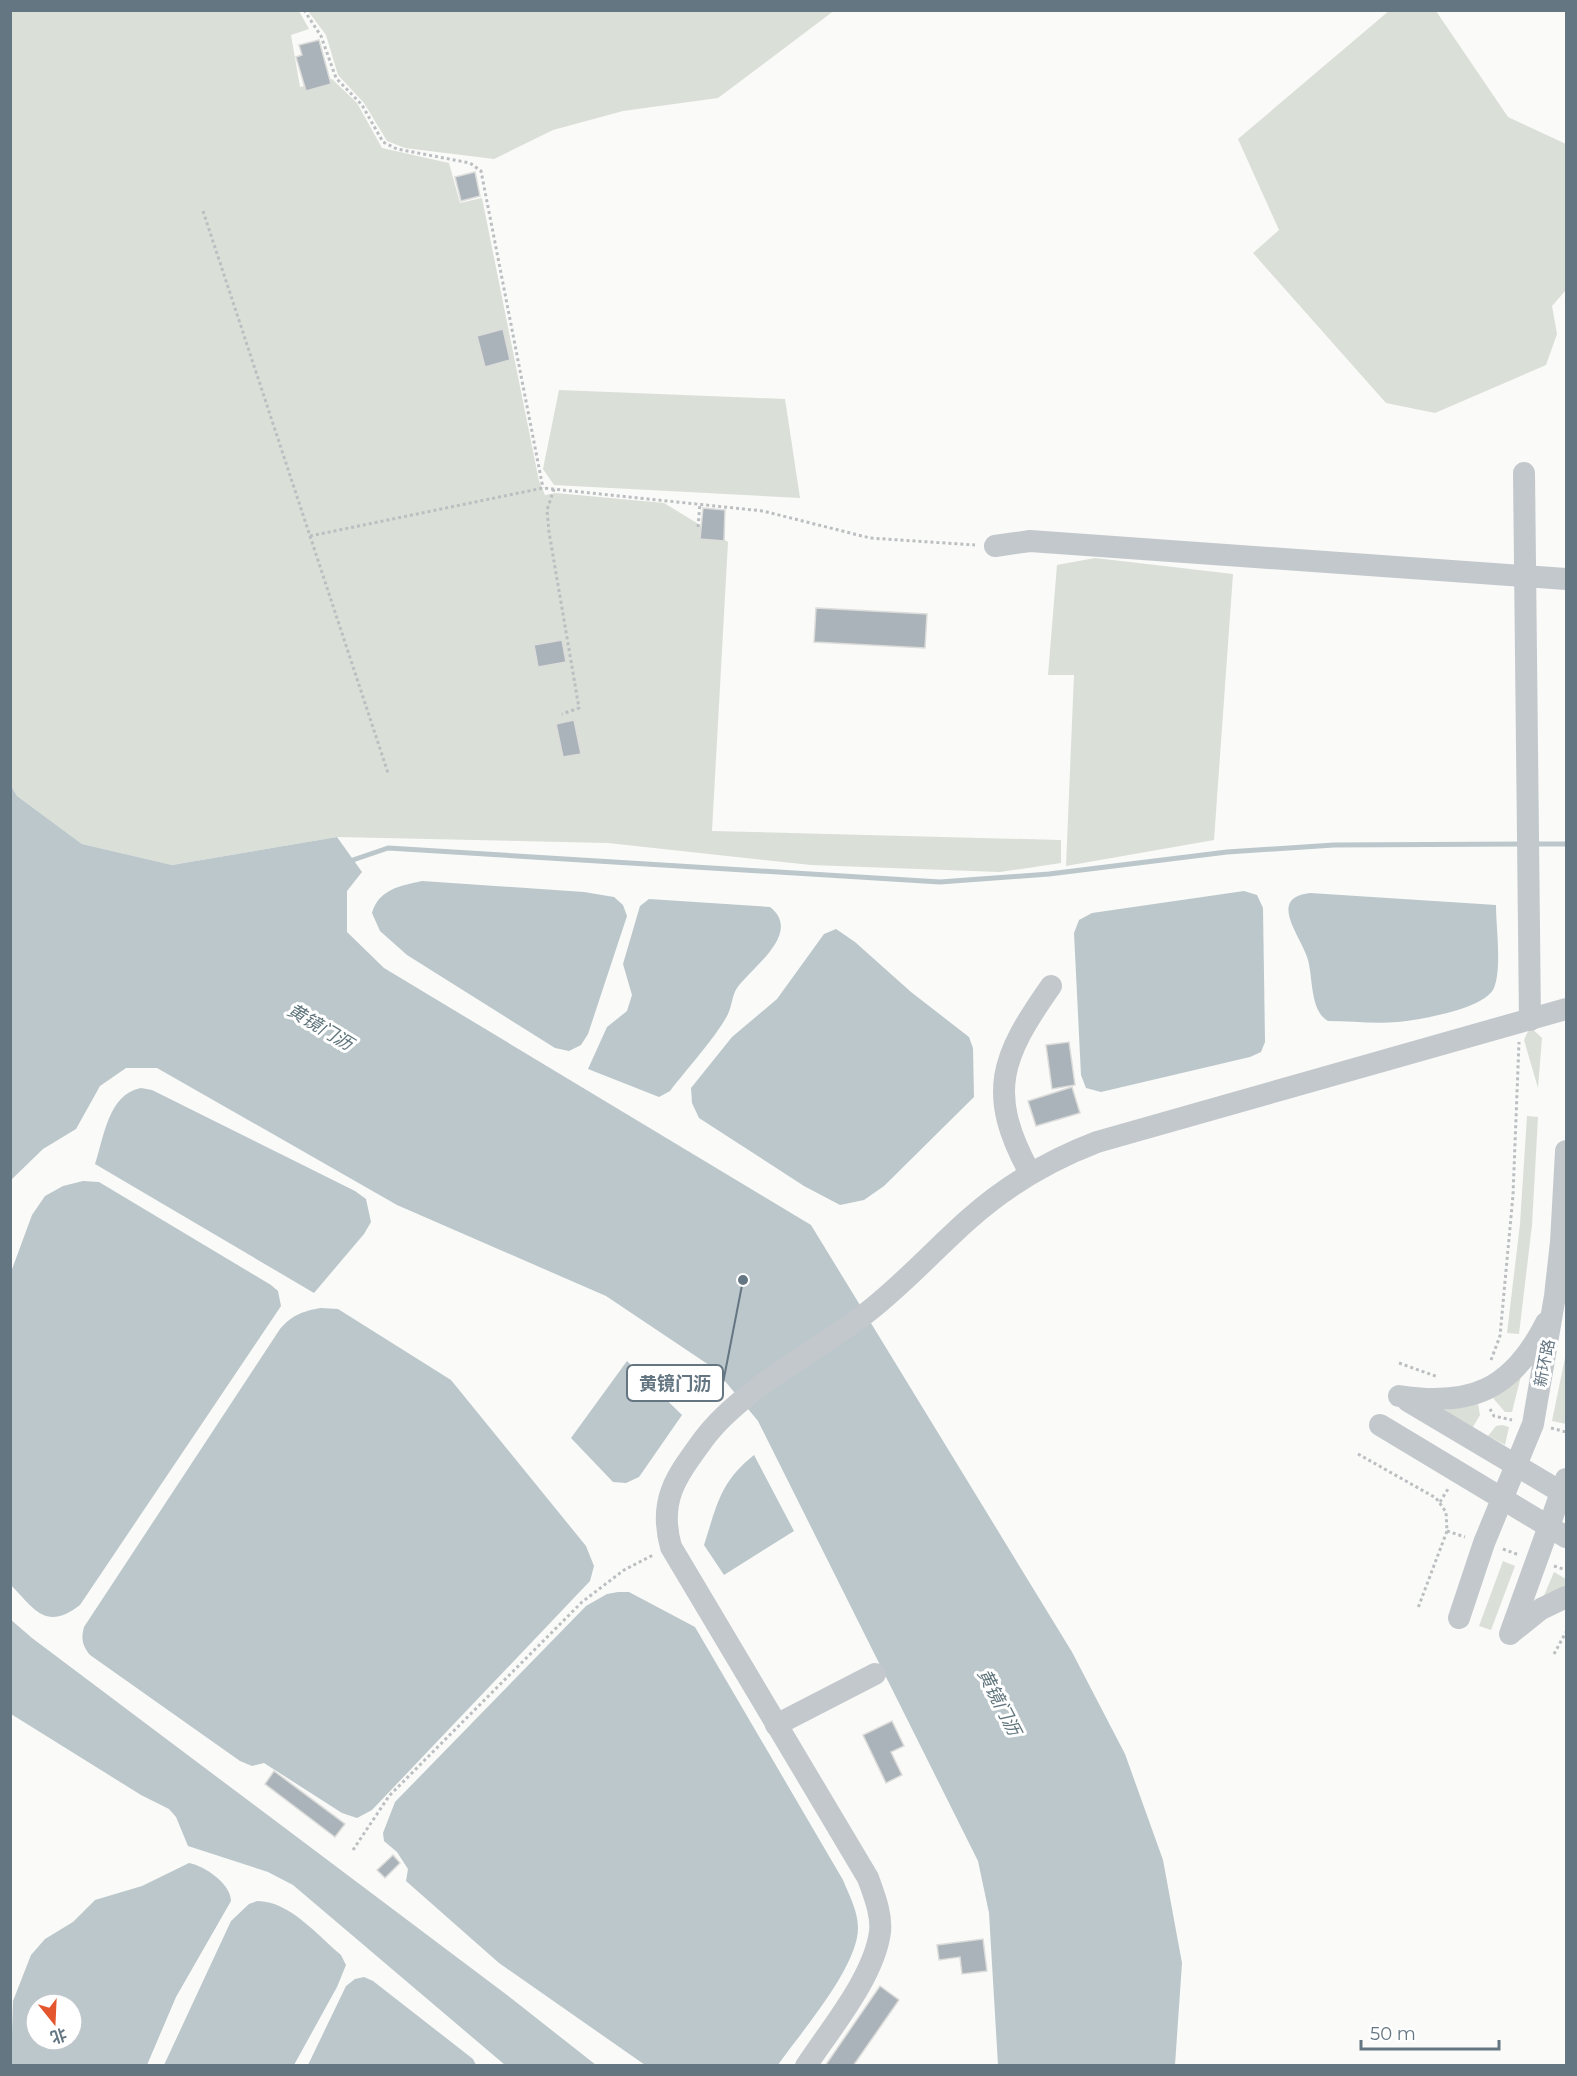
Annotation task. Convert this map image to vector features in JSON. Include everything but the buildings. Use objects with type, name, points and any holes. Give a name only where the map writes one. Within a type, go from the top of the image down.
[{"type":"street","points":[[1524,473],[1525,1021]]},
{"type":"street","points":[[995,546],[1030,541],[1566,579]]},
{"type":"street","points":[[1030,1173],[1008,1126],[1003,1101],[1005,1074],[1022,1027],[1051,986]]},
{"type":"street","points":[[806,2066],[874,1958],[880,1930],[877,1903],[868,1878],[671,1547],[664,1525],[667,1501],[676,1481],[705,1438],[740,1403],[866,1313],[971,1217],[1030,1173],[1062,1155],[1097,1142],[1566,1010]]},
{"type":"street","name":"新环路","points":[[1459,1618],[1484,1543],[1533,1424],[1561,1297],[1561,1242],[1566,1150]]},
{"type":"street","points":[[1561,1297],[1523,1361],[1505,1379],[1481,1393],[1455,1400],[1426,1400],[1399,1396],[1516,1465],[1565,1489],[1558,1532],[1537,1560],[1510,1634],[1541,1609],[1566,1597]]},
{"type":"street","points":[[1380,1425],[1558,1532]]},
{"type":"street","points":[[776,1725],[875,1674]]},
{"type":"path","points":[[304,10],[321,36],[336,78],[362,105],[383,142],[397,149],[470,163],[481,171],[543,488]]},
{"type":"path","points":[[203,211],[388,773]]},
{"type":"path","points":[[310,536],[543,488],[763,511],[870,538],[995,546]]},
{"type":"path","points":[[554,489],[547,510],[549,532],[579,708],[562,714]]},
{"type":"path","points":[[698,527],[700,503]]},
{"type":"path","points":[[1490,1363],[1500,1336],[1513,1195],[1525,1021]]},
{"type":"path","points":[[1399,1363],[1444,1379]]},
{"type":"path","points":[[1358,1454],[1440,1502],[1446,1512],[1447,1531],[1418,1608]]},
{"type":"path","points":[[1447,1531],[1566,1570]]},
{"type":"path","points":[[353,1850],[389,1796],[582,1602],[624,1570],[671,1547]]},
{"type":"path","points":[[1554,1654],[1566,1632]]},
{"type":"shaded area","points":[[835,10],[718,98],[623,111],[553,130],[494,159],[405,148],[387,141],[364,103],[338,75],[326,35],[308,11]]},
{"type":"shaded area","points":[[1390,10],[1436,11],[1508,117],[1566,144],[1566,290],[1552,306],[1557,334],[1546,365],[1435,413],[1386,403],[1253,253],[1279,230],[1238,139]]},
{"type":"shaded area","points":[[11,11],[299,11],[309,29],[291,35],[300,87],[332,79],[357,103],[382,148],[449,163],[460,203],[482,198],[539,481],[545,495],[556,493],[664,503],[728,542],[712,831],[1061,840],[1061,863],[1000,872],[811,865],[608,843],[337,837],[172,865],[82,844],[17,796],[11,786]]},
{"type":"shaded area","points":[[559,390],[785,399],[800,498],[554,485],[543,469]]},
{"type":"shaded area","points":[[1095,558],[1233,574],[1214,840],[1066,866],[1074,675],[1048,675],[1057,565]]},
{"type":"shaded area","points":[[1530,1027],[1542,1038],[1538,1088],[1524,1040]]},
{"type":"shaded area","points":[[1527,1116],[1538,1117],[1532,1225],[1519,1334],[1507,1333],[1520,1224]]},
{"type":"shaded area","points":[[1566,1353],[1566,1424],[1552,1421]]},
{"type":"shaded area","points":[[1521,1376],[1512,1412],[1505,1412],[1493,1398]]},
{"type":"shaded area","points":[[1478,1404],[1480,1415],[1473,1427],[1443,1410]]},
{"type":"shaded area","points":[[1496,1426],[1509,1427],[1505,1445],[1488,1436]]},
{"type":"shaded area","points":[[1503,1561],[1515,1566],[1491,1630],[1479,1626]]},
{"type":"shaded area","points":[[1554,1572],[1566,1579],[1566,1589],[1543,1598]]},
{"type":"water","points":[[11,786],[17,796],[82,844],[172,865],[337,837],[362,872],[347,891],[347,932],[384,968],[811,1225],[1072,1652],[1125,1754],[1163,1860],[1182,1963],[1175,2065],[998,2065],[989,1913],[978,1861],[758,1421],[715,1369],[606,1296],[397,1205],[157,1068],[126,1068],[100,1086],[76,1129],[43,1149],[11,1180]]},
{"type":"water","points":[[422,881],[584,892],[614,897],[623,905],[627,916],[588,1034],[581,1045],[569,1051],[555,1048],[407,955],[380,931],[372,913],[380,899],[391,890]]},
{"type":"water","points":[[1244,891],[1257,895],[1263,908],[1265,1042],[1261,1052],[1250,1057],[1101,1092],[1086,1088],[1081,1075],[1074,933],[1079,920],[1092,913]]},
{"type":"water","points":[[1310,893],[1496,905],[1498,970],[1494,988],[1478,1002],[1435,1016],[1389,1023],[1328,1021],[1322,1016],[1315,1002],[1308,960],[1290,920],[1288,910],[1290,902],[1297,896]]},
{"type":"water","points":[[649,899],[770,907],[779,917],[781,928],[772,949],[737,988],[728,1014],[717,1032],[670,1091],[659,1097],[588,1069],[607,1027],[627,1011],[632,995],[623,964],[640,906]]},
{"type":"water","points":[[836,929],[855,942],[911,992],[969,1037],[973,1048],[974,1097],[884,1186],[864,1200],[840,1205],[804,1186],[699,1118],[692,1103],[691,1088],[732,1037],[777,999],[824,934]]},
{"type":"water","points":[[141,1088],[152,1090],[355,1191],[366,1199],[371,1222],[364,1234],[314,1293],[95,1164],[114,1108],[130,1092]]},
{"type":"water","points":[[83,1181],[99,1182],[271,1285],[278,1291],[281,1306],[80,1605],[68,1613],[50,1617],[34,1609],[11,1585],[11,1272],[32,1215],[45,1196],[63,1186]]},
{"type":"water","points":[[321,1308],[338,1309],[451,1380],[586,1546],[594,1566],[590,1581],[372,1810],[357,1818],[342,1813],[264,1763],[252,1766],[240,1761],[90,1655],[82,1638],[84,1627],[280,1329],[298,1314]]},
{"type":"water","points":[[627,1361],[682,1415],[639,1477],[626,1483],[613,1482],[571,1438]]},
{"type":"water","points":[[754,1455],[794,1531],[724,1575],[704,1545],[721,1495],[734,1475]]},
{"type":"water","points":[[629,1592],[695,1627],[843,1880],[855,1909],[858,1928],[856,1944],[849,1961],[827,1999],[778,2065],[645,2065],[499,1963],[406,1881],[408,1869],[397,1852],[384,1841],[383,1833],[395,1802],[586,1606],[607,1594]]},
{"type":"water","points":[[10,1619],[32,1638],[507,1995],[596,2065],[505,2065],[293,1885],[268,1872],[188,1846],[176,1817],[169,1809],[141,1795],[11,1714]]},
{"type":"water","points":[[189,1863],[202,1868],[222,1882],[227,1888],[231,1901],[176,1997],[147,2065],[11,2065],[13,2001],[31,1955],[45,1939],[73,1922],[95,1900],[142,1886]]},
{"type":"water","points":[[257,1901],[281,1907],[292,1913],[341,1955],[346,1965],[337,1987],[294,2065],[164,2065],[231,1921],[249,1904]]},
{"type":"water","points":[[364,1977],[373,1981],[473,2059],[476,2065],[308,2065],[346,1986],[355,1979]]},
{"type":"waterway","points":[[347,862],[388,848],[940,882],[1049,874],[1227,852],[1334,845],[1523,844]]},
{"type":"waterway","points":[[1533,844],[1566,844]]},
{"type":"place","name":"黄镜门沥","points":[[743,1280]]}]
